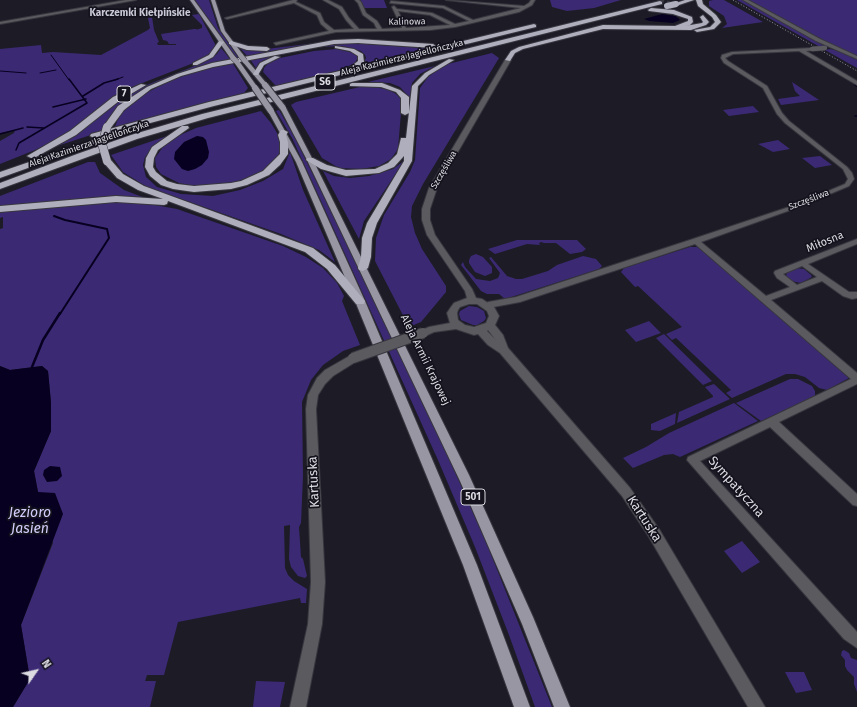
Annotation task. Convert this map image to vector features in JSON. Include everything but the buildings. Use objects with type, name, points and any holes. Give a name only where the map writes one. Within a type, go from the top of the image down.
[{"type":"highway","points":[[508,60],[513,52],[521,48],[672,3],[691,0]]},
{"type":"highway","points":[[595,26],[691,30],[715,26],[718,22],[714,16],[700,5],[699,0]]},
{"type":"highway","name":"Aleja Kazimierza Jagiellończyka","points":[[0,186],[80,156],[192,120],[633,10],[657,2]]},
{"type":"highway","name":"Aleja Kazimierza Jagiellończyka","points":[[0,175],[80,147],[174,119],[657,2],[672,3]]},
{"type":"highway","points":[[672,3],[709,21],[710,25],[691,30]]},
{"type":"highway","points":[[0,194],[88,159],[185,128],[452,60],[595,26],[633,10]]},
{"type":"highway","points":[[651,10],[677,12],[687,16],[691,20],[690,23],[685,26],[670,27]]},
{"type":"highway","points":[[595,26],[687,28],[699,26],[706,22],[699,15]]},
{"type":"highway","points":[[31,156],[143,122],[537,25]]},
{"type":"highway","points":[[231,43],[242,47],[259,49],[322,40],[423,46],[456,45]]},
{"type":"highway","points":[[345,41],[314,45],[226,62],[179,75],[159,83],[136,96],[116,113],[107,127],[102,144],[107,161],[116,173],[127,181],[176,202],[309,250],[332,267],[360,301]]},
{"type":"highway","name":"7","points":[[0,168],[31,156],[73,133],[123,95],[142,85],[206,59],[215,52],[221,42]]},
{"type":"highway","points":[[256,74],[260,66],[271,59],[308,50],[333,47],[348,48],[361,55],[361,62],[346,71]]},
{"type":"highway","points":[[363,268],[366,257],[367,238],[372,223],[408,161],[415,86],[426,74],[452,60]]},
{"type":"highway","points":[[310,160],[336,172],[355,173],[383,168],[396,161],[401,155],[403,149],[406,106],[405,97],[398,91],[386,86],[352,85]]},
{"type":"highway","points":[[185,128],[155,149],[150,158],[149,167],[153,174],[164,183],[194,190],[244,183],[266,173],[278,164],[284,154],[285,150],[282,135],[284,132]]},
{"type":"highway","points":[[0,209],[116,199],[176,202]]},
{"type":"main road","name":"501","points":[[192,0],[255,88],[284,132],[360,301],[470,565],[522,707]]},
{"type":"main road","name":"501","points":[[213,0],[221,27],[231,43]]},
{"type":"main road","name":"Aleja Armii Krajowej","points":[[231,43],[283,108],[310,160],[468,486],[528,622],[562,707]]},
{"type":"street","points":[[120,2],[126,0]]},
{"type":"street","points":[[0,23],[134,0]]},
{"type":"street","points":[[325,0],[341,8],[347,19],[357,30]]},
{"type":"street","points":[[357,0],[360,3],[364,14],[376,22],[380,30]]},
{"type":"street","points":[[449,0],[471,1],[525,8]]},
{"type":"street","points":[[500,0],[505,5]]},
{"type":"street","name":"Kalinowa","points":[[276,44],[333,32],[357,30],[435,29],[455,26],[518,11],[531,4],[533,0]]},
{"type":"street","points":[[745,0],[833,47],[857,58]]},
{"type":"street","points":[[227,18],[294,1],[319,14],[322,23],[333,32]]},
{"type":"street","points":[[391,1],[405,30]]},
{"type":"street","points":[[391,1],[444,7],[474,22]]},
{"type":"street","points":[[396,10],[431,14],[455,26]]},
{"type":"street","name":"Szczęśliwa","points":[[490,309],[696,241],[807,202],[849,183],[851,178],[849,173],[787,122],[780,114],[765,87],[726,62],[723,58],[724,56],[732,53],[833,47]]},
{"type":"street","points":[[801,50],[857,83]]},
{"type":"street","name":"Szczęśliwa","points":[[473,301],[469,291],[431,235],[426,220],[426,209],[433,188],[508,60]]},
{"type":"street","name":"Sympatyczna","points":[[696,241],[857,379],[692,460],[857,641]]},
{"type":"street","name":"Miłosna","points":[[796,288],[778,273],[857,241]]},
{"type":"street","name":"Miłosna","points":[[802,263],[846,294],[852,296],[857,295]]},
{"type":"street","points":[[765,299],[823,278]]},
{"type":"street","points":[[462,302],[461,291],[463,283]]},
{"type":"street","points":[[473,301],[490,309],[494,319],[490,325],[480,330],[468,330],[455,322],[454,309],[462,302],[473,301]]},
{"type":"street","name":"Kartuska","points":[[298,707],[315,624],[318,582],[311,409],[313,395],[329,372],[353,358],[455,322]]},
{"type":"street","name":"Kartuska","points":[[490,325],[500,338],[504,350]]},
{"type":"street","name":"Kartuska","points":[[480,330],[491,342],[504,350],[626,492],[654,533],[757,707]]},
{"type":"street","points":[[771,421],[857,501]]},
{"type":"shaded area","points":[[195,0],[209,0],[218,28],[238,57],[236,57]]},
{"type":"shaded area","points":[[360,0],[384,0],[387,8],[364,8]]},
{"type":"shaded area","points":[[550,0],[621,0],[594,8],[567,11],[552,7]]},
{"type":"shaded area","points":[[724,0],[763,22],[722,28],[727,24],[724,16],[709,6],[709,1]]},
{"type":"shaded area","points":[[737,0],[744,0],[826,46],[820,47]]},
{"type":"shaded area","points":[[747,0],[857,0],[857,56],[822,41]]},
{"type":"shaded area","points":[[199,14],[215,44],[215,48],[207,56],[191,64],[132,87],[114,97],[62,137],[0,164],[0,141],[14,133],[15,130],[0,133],[0,49],[41,45],[42,53],[53,52],[101,55],[148,30],[150,28],[148,18],[152,17],[154,30],[159,42],[157,43],[158,45],[176,45],[169,44],[167,41],[163,40],[161,34],[202,28],[202,25],[192,15]]},
{"type":"shaded area","points":[[333,41],[247,56],[240,48],[258,50]]},
{"type":"shaded area","points":[[352,43],[423,48],[441,47],[357,67],[364,62],[366,58],[365,55],[361,51],[342,46],[316,47],[281,55],[259,63],[256,68],[250,59],[327,44]]},
{"type":"shaded area","points":[[221,48],[230,59],[180,73],[149,86],[126,101],[113,112],[100,132],[48,149],[129,92],[202,63],[217,54]]},
{"type":"shaded area","points":[[337,49],[354,53],[358,57],[355,63],[340,70],[276,86],[263,72],[264,68],[269,62],[280,58],[314,51]]},
{"type":"shaded area","points":[[830,49],[839,51],[857,59],[857,68],[825,50]]},
{"type":"shaded area","points":[[492,53],[499,58],[423,184],[412,206],[411,217],[415,233],[422,249],[446,286],[446,292],[421,322],[409,327],[375,261],[376,238],[384,215],[410,172],[415,160],[420,88],[428,77],[444,65]]},
{"type":"shaded area","points":[[232,62],[248,88],[244,93],[115,127],[119,116],[128,106],[143,95],[161,85],[182,75]]},
{"type":"shaded area","points":[[435,66],[420,74],[412,83],[410,98],[400,87],[390,83],[368,82]]},
{"type":"shaded area","points":[[792,82],[819,100],[781,105],[778,99],[800,96],[795,91]]},
{"type":"shaded area","points":[[364,86],[387,89],[396,94],[402,100],[398,149],[391,159],[379,166],[361,169],[339,168],[322,158],[291,105],[296,102]]},
{"type":"shaded area","points":[[753,106],[759,112],[729,116],[723,110]]},
{"type":"shaded area","points":[[279,110],[294,136],[373,297],[448,456],[486,542],[552,707],[535,707],[475,547],[438,460],[292,138],[276,111]]},
{"type":"shaded area","points":[[261,111],[271,123],[280,138],[281,148],[277,159],[265,170],[245,179],[223,185],[195,186],[179,183],[161,174],[156,167],[155,158],[163,147],[178,136],[196,128]]},
{"type":"shaded area","points":[[167,136],[145,157],[143,165],[146,177],[157,187],[181,194],[213,196],[240,190],[263,181],[283,169],[290,152],[303,190],[335,262],[319,250],[281,234],[147,187],[123,172],[111,155]]},
{"type":"shaded area","points":[[778,140],[790,149],[773,152],[758,144]]},
{"type":"shaded area","points":[[820,156],[832,165],[815,168],[802,158]]},
{"type":"shaded area","points":[[405,160],[364,221],[359,239],[323,171],[334,176],[350,178],[369,176],[393,169]]},
{"type":"shaded area","points":[[88,162],[95,162],[100,173],[124,190],[145,198],[101,197],[0,206],[0,196]]},
{"type":"shaded area","points":[[115,201],[138,202],[177,209],[283,246],[306,257],[323,268],[337,283],[344,296],[342,301],[360,345],[343,351],[323,365],[311,380],[302,402],[303,476],[301,523],[299,527],[301,557],[303,559],[307,576],[305,578],[298,576],[291,567],[289,559],[290,525],[284,526],[285,568],[288,575],[294,581],[307,589],[306,603],[301,603],[300,598],[178,622],[164,675],[147,675],[145,681],[156,681],[150,707],[13,707],[30,679],[21,625],[53,543],[38,492],[34,471],[51,431],[51,403],[48,371],[42,366],[10,370],[0,366],[0,229],[3,228],[3,217],[0,218],[0,211]]},
{"type":"shaded area","points":[[517,240],[577,240],[586,249],[582,252],[570,254],[556,243],[541,242],[539,243],[540,245],[527,244],[495,254],[488,249]]},
{"type":"shaded area","points":[[690,247],[697,247],[705,251],[849,378],[827,390],[819,388],[805,377],[795,374],[786,374],[732,398],[726,393],[731,390],[676,338],[672,340],[666,334],[682,327],[638,286],[635,287],[621,272],[624,268]]},
{"type":"shaded area","points":[[476,254],[483,257],[492,267],[492,273],[485,276],[475,272],[469,263],[469,260],[471,256]]},
{"type":"shaded area","points":[[583,256],[596,259],[602,266],[599,269],[505,299],[499,294],[487,294],[481,291],[461,265],[463,262],[465,267],[476,279],[490,281],[498,278],[500,273],[489,258],[491,257],[507,276],[522,279],[548,271],[557,265]]},
{"type":"shaded area","points":[[796,268],[804,269],[812,277],[801,283],[791,281],[786,276],[787,273]]},
{"type":"shaded area","points":[[469,306],[477,307],[484,311],[486,318],[484,321],[477,325],[473,325],[461,320],[459,314],[460,311]]},
{"type":"shaded area","points":[[649,321],[661,333],[636,342],[625,330]]},
{"type":"shaded area","points":[[664,334],[712,381],[703,385],[656,338]]},
{"type":"shaded area","points":[[790,379],[798,379],[812,386],[815,391],[815,396],[761,421],[736,403]]},
{"type":"shaded area","points":[[714,384],[730,399],[677,423],[679,412],[713,397],[705,387]]},
{"type":"shaded area","points":[[734,403],[758,421],[680,457],[673,454],[664,455],[633,468],[623,458],[646,447],[669,433]]},
{"type":"shaded area","points":[[676,413],[675,424],[660,431],[651,430],[651,424]]},
{"type":"shaded area","points":[[742,541],[760,562],[742,573],[724,551]]},
{"type":"shaded area","points":[[844,650],[849,653],[851,658],[857,660],[857,692],[854,684],[854,677],[847,670],[845,660],[841,655],[842,651]]},
{"type":"shaded area","points":[[785,672],[804,672],[812,690],[796,693]]},
{"type":"shaded area","points":[[256,681],[285,682],[280,707],[253,707]]},
{"type":"water","points":[[662,14],[676,16],[680,20],[673,23],[649,21],[644,19]]},
{"type":"water","points":[[197,136],[203,137],[206,140],[209,152],[208,158],[202,165],[195,169],[188,171],[182,169],[174,159],[175,152],[184,142]]},
{"type":"water","name":"Jezioro Jasień","points":[[0,366],[10,370],[42,366],[48,371],[51,403],[51,431],[34,471],[38,492],[55,493],[63,514],[21,625],[30,679],[13,707],[0,707]]},
{"type":"water","points":[[50,466],[60,467],[62,476],[57,481],[47,482],[43,475],[44,470]]},
{"type":"waterway","points":[[51,55],[69,80]]},
{"type":"waterway","points":[[40,73],[56,70]]},
{"type":"waterway","points":[[0,71],[26,73]]},
{"type":"waterway","points":[[117,79],[123,77]]},
{"type":"waterway","points":[[69,79],[84,99]]},
{"type":"waterway","points":[[83,96],[104,83],[117,79]]},
{"type":"waterway","points":[[16,150],[19,143],[87,103],[84,99]]},
{"type":"waterway","points":[[53,107],[84,99]]},
{"type":"waterway","points":[[27,127],[44,128]]},
{"type":"waterway","points":[[0,134],[23,128]]},
{"type":"waterway","points":[[54,216],[65,220],[107,229],[109,238],[60,314]]},
{"type":"waterway","points":[[32,367],[43,340],[60,313]]},
{"type":"tunnel","points":[[658,0],[673,6]]},
{"type":"railway","points":[[733,0],[857,71]]},
{"type":"district","name":"Karczemki Kiełpińskie","points":[[140,13]]}]
